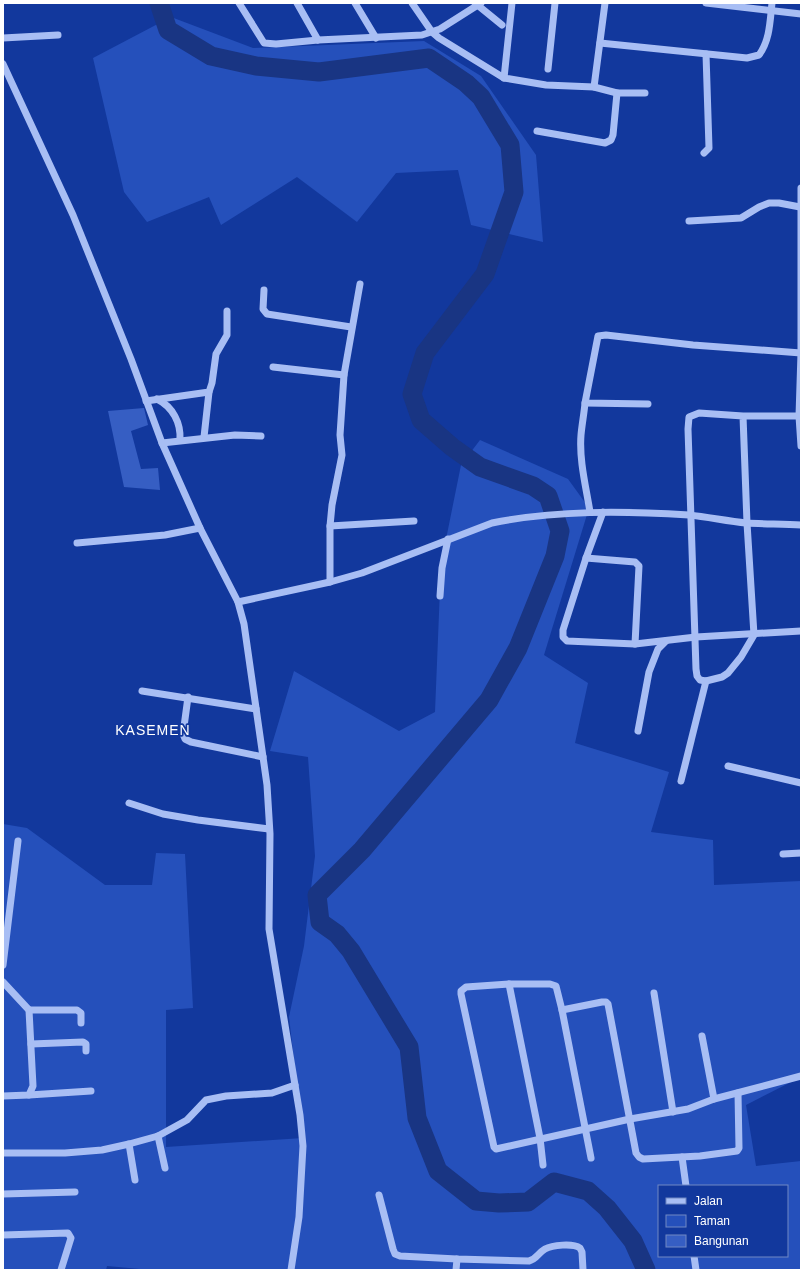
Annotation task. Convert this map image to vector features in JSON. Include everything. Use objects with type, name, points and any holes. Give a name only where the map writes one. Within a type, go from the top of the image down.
[{"type":"street","points":[[239,3],[264,43],[276,44],[318,40],[422,35],[446,26],[477,4],[502,25]]},
{"type":"street","points":[[297,3],[318,40]]},
{"type":"street","points":[[355,3],[376,38]]},
{"type":"street","points":[[412,3],[432,32],[439,38],[504,78],[546,85],[594,87],[618,94],[645,93]]},
{"type":"street","points":[[504,78],[512,3]]},
{"type":"street","points":[[548,69],[555,3]]},
{"type":"street","points":[[594,87],[605,3]]},
{"type":"street","points":[[706,3],[772,6],[801,14]]},
{"type":"street","points":[[600,43],[747,58],[759,55],[765,47],[772,6]]},
{"type":"street","points":[[3,38],[58,35]]},
{"type":"street","points":[[704,153],[709,148],[706,54]]},
{"type":"street","points":[[3,64],[73,215],[131,359],[162,443],[200,528],[238,602],[244,624],[267,785],[269,829],[269,929],[300,1115],[303,1155],[299,1217],[291,1270]]},
{"type":"street","points":[[537,131],[605,143],[611,140],[613,135],[618,94]]},
{"type":"street","points":[[801,188],[801,446]]},
{"type":"street","points":[[689,221],[741,218],[769,203],[779,203],[800,207]]},
{"type":"street","points":[[330,582],[330,526],[332,505],[342,455],[340,434],[344,375],[351,327],[360,284]]},
{"type":"street","points":[[264,290],[263,309],[267,314],[351,327]]},
{"type":"street","points":[[204,438],[209,392],[212,383],[216,354],[227,335],[227,311]]},
{"type":"street","points":[[587,512],[581,435],[585,403],[598,336],[601,334],[708,346],[801,353]]},
{"type":"street","points":[[273,367],[344,375]]},
{"type":"street","points":[[146,401],[209,392]]},
{"type":"street","points":[[157,399],[164,403],[176,418],[181,432],[180,440]]},
{"type":"street","points":[[585,403],[648,404]]},
{"type":"street","points":[[743,416],[747,523],[754,635],[741,657],[728,673],[722,678],[706,681],[700,680],[697,676],[696,669],[696,637],[690,515],[689,417],[699,413],[743,416],[800,416]]},
{"type":"street","points":[[162,443],[235,435],[261,436]]},
{"type":"street","points":[[238,602],[330,582],[362,573],[492,523],[526,518],[587,512],[603,512],[690,515],[747,523],[801,525]]},
{"type":"street","points":[[603,512],[586,558],[563,630],[563,637],[567,641],[635,644],[696,637],[754,635],[801,631]]},
{"type":"street","points":[[330,526],[414,520]]},
{"type":"street","points":[[77,543],[165,535],[200,528]]},
{"type":"street","points":[[440,596],[442,568],[448,539]]},
{"type":"street","points":[[586,558],[635,562],[639,566],[635,644]]},
{"type":"street","points":[[638,731],[649,672],[658,649],[666,641]]},
{"type":"street","points":[[680,781],[706,681]]},
{"type":"street","points":[[142,691],[188,697],[256,709]]},
{"type":"street","points":[[188,697],[184,734],[185,739],[191,742],[263,757]]},
{"type":"street","points":[[728,766],[801,783]]},
{"type":"street","points":[[129,803],[163,814],[269,829]]},
{"type":"street","points":[[3,965],[18,841]]},
{"type":"street","points":[[784,854],[801,853]]},
{"type":"street","points":[[3,982],[29,1010],[33,1086],[29,1095]]},
{"type":"street","points":[[510,984],[544,1165]]},
{"type":"street","points":[[591,1158],[585,1129],[562,1010],[556,986],[510,984],[466,987],[461,991],[461,1000],[494,1148],[497,1149],[540,1138],[585,1129],[630,1119],[700,1106],[714,1099],[801,1076]]},
{"type":"street","points":[[654,993],[673,1112]]},
{"type":"street","points":[[562,1010],[602,1002],[606,1002],[608,1004],[636,1153],[643,1159],[719,1154],[737,1151],[739,1148],[738,1093]]},
{"type":"street","points":[[29,1010],[77,1010],[81,1013],[82,1024]]},
{"type":"street","points":[[702,1036],[714,1099]]},
{"type":"street","points":[[31,1044],[83,1042],[86,1044],[86,1050]]},
{"type":"street","points":[[3,1153],[65,1153],[102,1150],[129,1144],[158,1136],[187,1120],[198,1106],[206,1100],[226,1096],[272,1093],[295,1085]]},
{"type":"street","points":[[3,1096],[91,1091]]},
{"type":"street","points":[[158,1136],[165,1168]]},
{"type":"street","points":[[129,1144],[135,1180]]},
{"type":"street","points":[[682,1157],[686,1185]]},
{"type":"street","points":[[3,1194],[75,1192]]},
{"type":"street","points":[[378,1195],[395,1254],[400,1256],[457,1260],[529,1261],[534,1260],[547,1247],[572,1244],[580,1248],[582,1252],[583,1270]]},
{"type":"street","points":[[3,1235],[68,1233],[71,1238],[61,1270]]},
{"type":"street","points":[[694,1257],[696,1270]]},
{"type":"street","points":[[456,1270],[457,1260]]},
{"type":"green space","points":[[171,17],[253,48],[424,41],[481,76],[536,155],[543,242],[471,225],[458,170],[396,173],[357,222],[297,177],[221,225],[209,197],[147,222],[124,192],[93,58]]},
{"type":"green space","points":[[480,440],[568,479],[589,508],[544,655],[588,683],[575,743],[669,772],[651,832],[713,840],[714,885],[801,881],[801,1077],[746,1105],[756,1166],[801,1161],[801,1270],[151,1270],[107,1266],[106,1270],[3,1270],[3,824],[27,828],[105,885],[152,885],[156,853],[185,854],[193,1008],[166,1010],[166,1147],[303,1138],[289,1017],[304,946],[315,856],[308,757],[270,751],[294,671],[399,731],[435,712],[441,564],[461,465]]},
{"type":"building","points":[[144,408],[148,425],[131,431],[141,469],[158,468],[160,490],[124,487],[108,411]]},
{"type":"waterway","points":[[159,3],[168,30],[211,56],[256,66],[319,72],[429,58],[466,83],[481,97],[510,145],[514,192],[485,274],[425,353],[412,394],[421,420],[452,447],[480,467],[533,486],[548,496],[560,531],[555,556],[518,648],[489,700],[362,850],[317,895],[320,922],[337,934],[351,951],[409,1047],[417,1118],[438,1171],[476,1201],[499,1203],[528,1202],[554,1182],[588,1191],[607,1208],[633,1241],[646,1270]]},
{"type":"district","name":"KASEMEN","points":[[153,730]]}]
